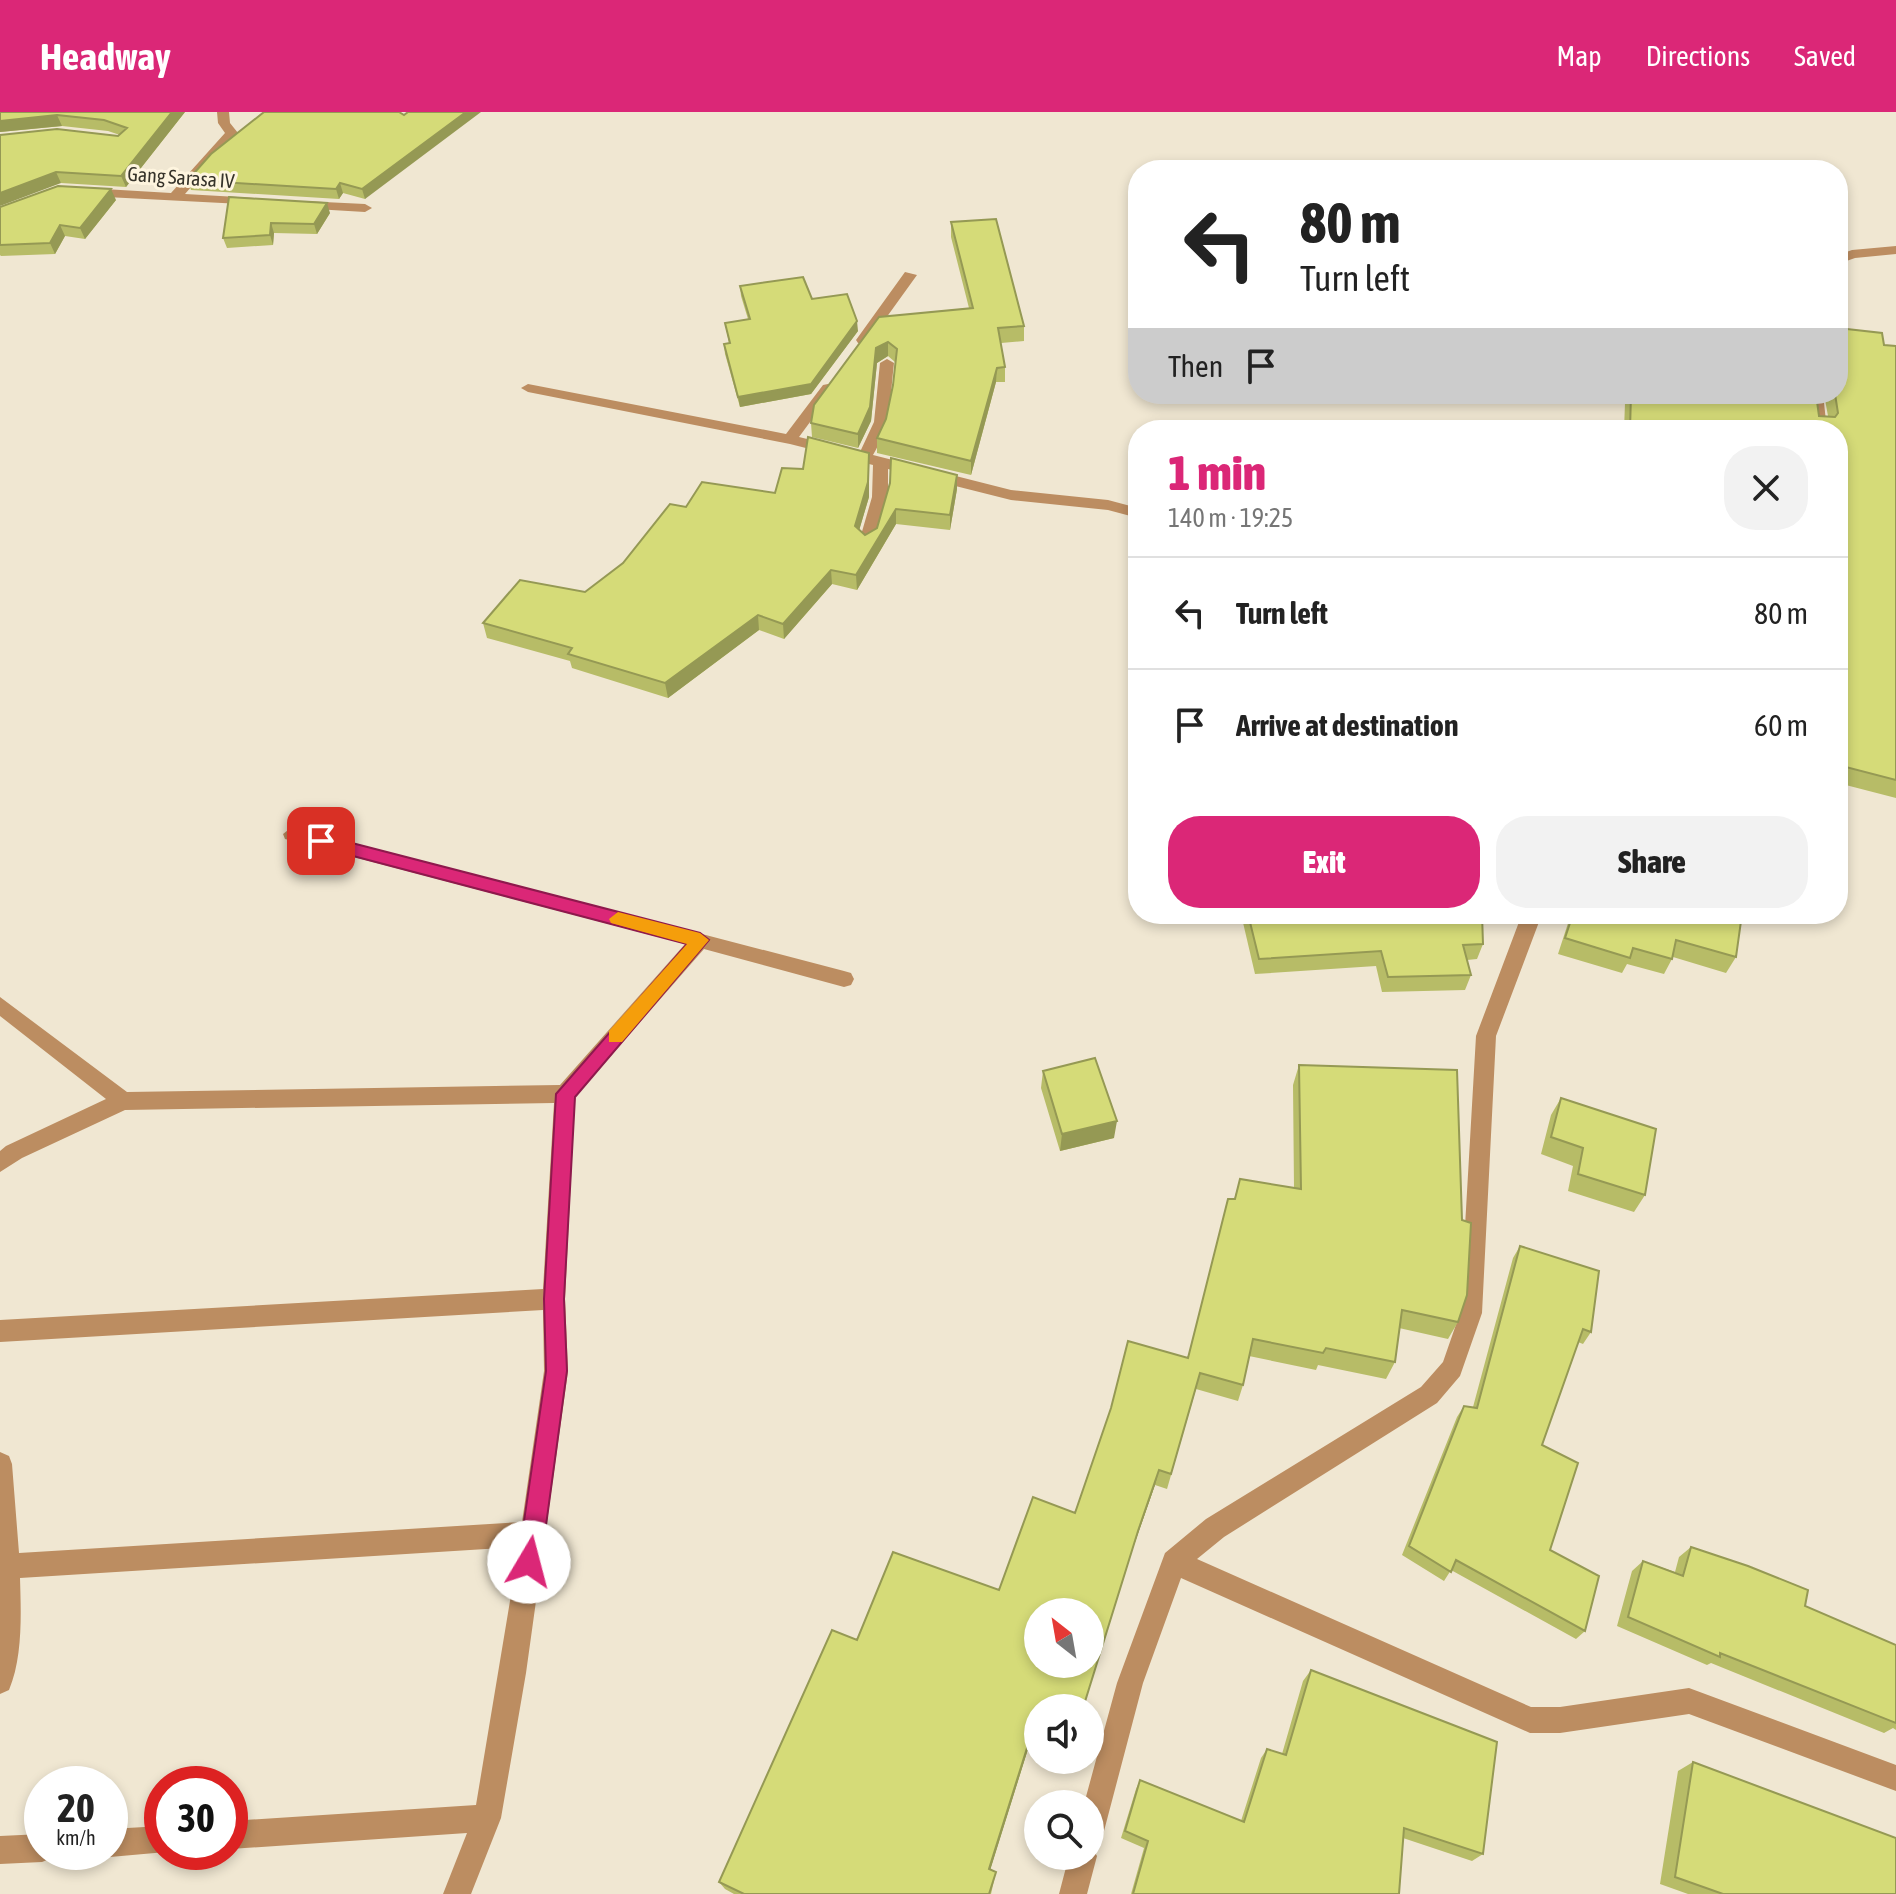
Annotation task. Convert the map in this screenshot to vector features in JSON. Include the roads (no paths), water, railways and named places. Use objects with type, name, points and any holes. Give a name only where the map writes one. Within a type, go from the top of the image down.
[{"type":"street","points":[[175,197],[232,133],[224,123],[223,112]]},
{"type":"street","name":"Gang Sarasa IV","points":[[68,190],[265,203]]},
{"type":"street","points":[[294,204],[365,208]]},
{"type":"street","points":[[1848,256],[1896,250]]},
{"type":"street","points":[[855,351],[910,275]]},
{"type":"street","points":[[864,458],[880,433],[886,409],[883,387],[887,363]]},
{"type":"street","points":[[790,439],[837,376]]},
{"type":"street","points":[[528,388],[790,439],[1011,495],[1108,505],[1128,510]]},
{"type":"street","points":[[867,542],[880,497],[881,462]]},
{"type":"street","points":[[292,834],[844,979]]},
{"type":"street","points":[[1101,1790],[1130,1683],[1174,1562],[1215,1528],[1429,1395],[1452,1368],[1471,1313],[1486,1036],[1528,924]]},
{"type":"street","points":[[457,1894],[487,1818],[513,1673],[556,1371],[554,1299],[565,1094],[700,940]]},
{"type":"street","points":[[0,1005],[123,1101]]},
{"type":"street","points":[[0,1163],[14,1152],[123,1101],[565,1094]]},
{"type":"street","points":[[0,1331],[554,1299]]},
{"type":"street","points":[[0,1464],[9,1566],[9,1627],[0,1681]]},
{"type":"street","points":[[9,1566],[533,1534]]},
{"type":"street","points":[[1174,1562],[1530,1720],[1560,1720],[1689,1701],[1896,1778]]},
{"type":"street","points":[[248,1834],[487,1818]]},
{"type":"street","points":[[0,1850],[24,1849]]},
{"type":"street","points":[[1073,1894],[1079,1870]]}]
